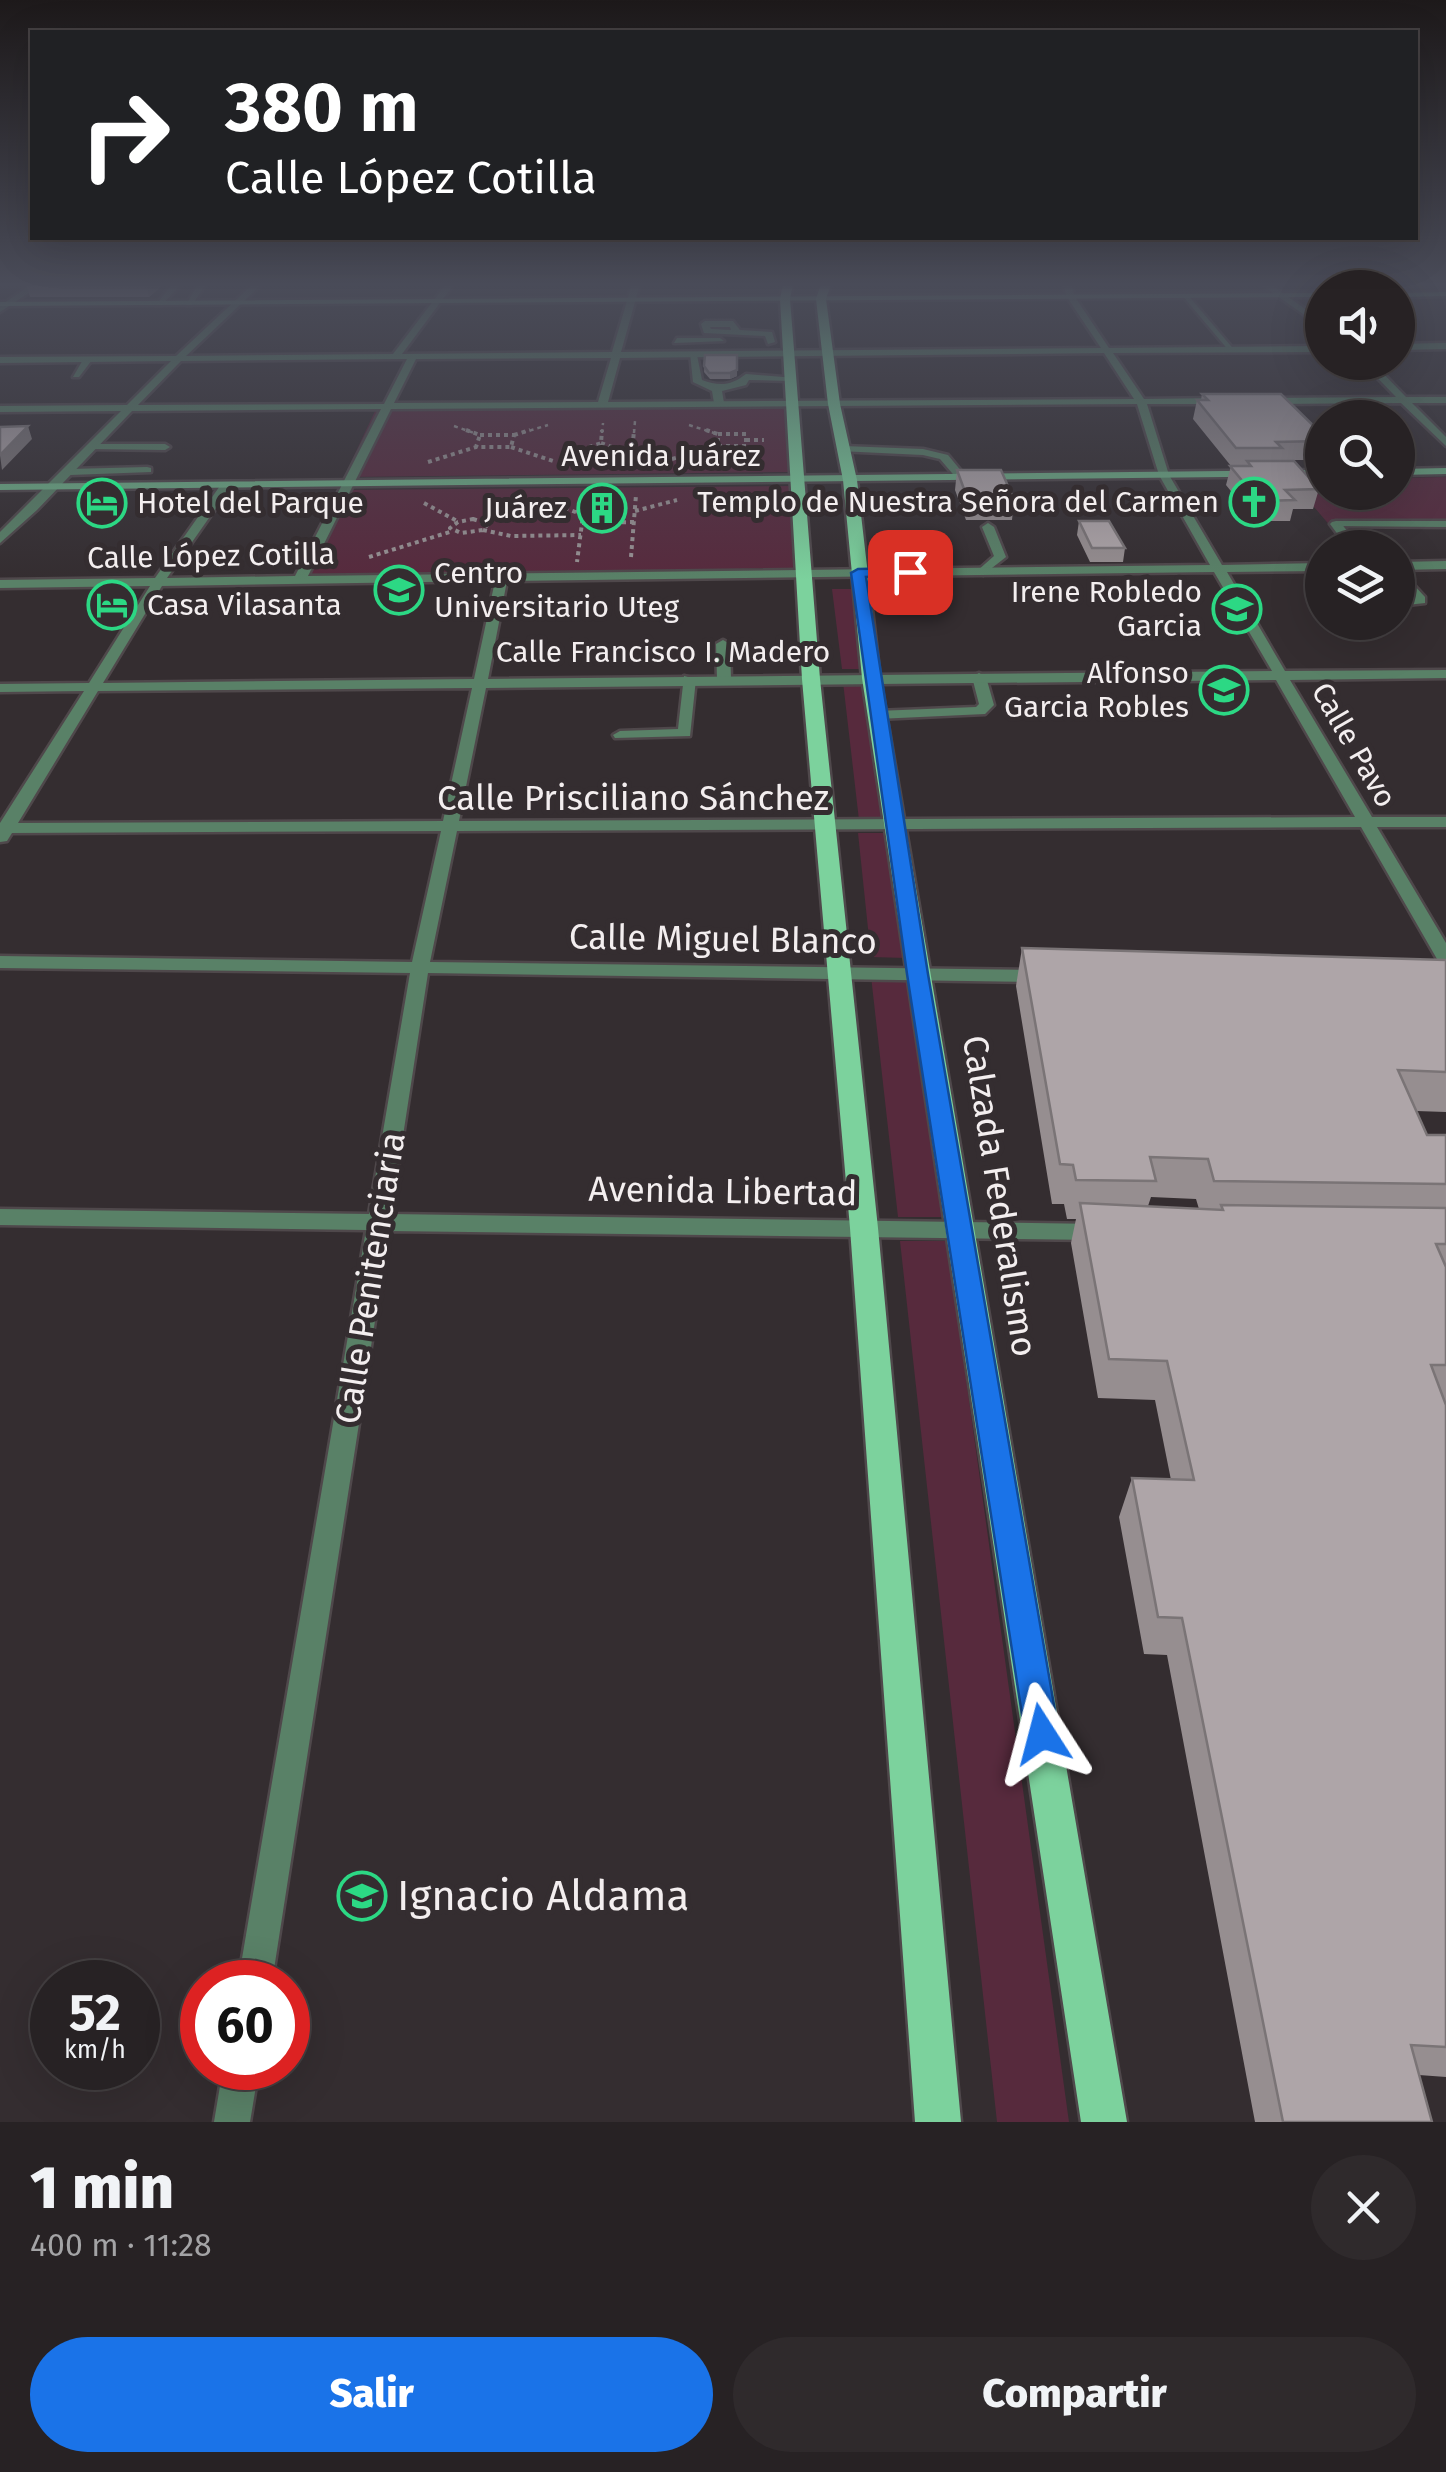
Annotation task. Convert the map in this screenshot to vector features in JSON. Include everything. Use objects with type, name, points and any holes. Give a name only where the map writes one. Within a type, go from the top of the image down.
[{"type":"main road","points":[[790,383],[803,574],[864,1228],[938,2122]]},
{"type":"main road","name":"Calzada Federalismo","points":[[832,383],[850,480],[871,678],[917,974],[1104,2122]]},
{"type":"main road","points":[[1415,472],[1446,471]]},
{"type":"main road","name":"Avenida Juárez","points":[[0,487],[1305,472]]},
{"type":"street","points":[[0,539],[153,383]]},
{"type":"street","points":[[300,579],[399,383]]},
{"type":"street","points":[[603,408],[609,383]]},
{"type":"street","points":[[700,383],[718,389],[743,383]]},
{"type":"street","name":"Calle Pavo","points":[[1128,383],[1141,402],[1164,475],[1446,958]]},
{"type":"street","points":[[1388,383],[1406,400]]},
{"type":"street","points":[[718,389],[719,404]]},
{"type":"street","points":[[1415,400],[1446,400]]},
{"type":"street","points":[[0,409],[1229,401]]},
{"type":"street","points":[[1247,401],[1305,401]]},
{"type":"street","points":[[1282,401],[1300,419]]},
{"type":"street","points":[[1415,410],[1446,443]]},
{"type":"street","points":[[93,448],[165,446],[135,486]]},
{"type":"street","points":[[82,486],[114,447]]},
{"type":"street","points":[[843,450],[923,452],[944,457],[962,478]]},
{"type":"street","points":[[70,472],[147,470]]},
{"type":"street","points":[[2,832],[160,581],[226,485]]},
{"type":"street","points":[[1341,530],[1336,524],[1446,524]]},
{"type":"street","points":[[983,571],[1000,557],[988,527]]},
{"type":"street","points":[[1415,568],[1446,565]]},
{"type":"street","name":"Calle López Cotilla","points":[[0,584],[1305,567]]},
{"type":"street","name":"Calle Penitenciaria","points":[[258,1960],[420,968],[502,577]]},
{"type":"street","points":[[724,644],[724,679]]},
{"type":"street","name":"Calle Francisco I. Madero","points":[[0,688],[478,680],[1446,674]]},
{"type":"street","points":[[877,715],[980,711],[986,705],[979,677]]},
{"type":"street","points":[[620,735],[684,734],[689,679]]},
{"type":"street","name":"Calle Prisciliano Sánchez","points":[[2,832],[1446,822]]},
{"type":"street","name":"Calle Miguel Blanco","points":[[0,962],[1057,976]]},
{"type":"street","name":"Avenida Libertad","points":[[0,1217],[1128,1232]]},
{"type":"street","points":[[232,2122],[237,2090]]},
{"type":"path","points":[[601,443],[603,408]]},
{"type":"path","points":[[632,454],[636,410]]},
{"type":"path","points":[[664,461],[718,446],[746,446],[746,434],[718,434],[718,446]]},
{"type":"path","points":[[476,447],[480,436],[514,435],[511,447]]},
{"type":"path","points":[[746,440],[764,440]]},
{"type":"path","points":[[428,462],[476,447],[511,447],[558,464],[584,455],[575,452],[601,443],[646,459]]},
{"type":"path","points":[[631,563],[637,491]]},
{"type":"path","points":[[454,531],[451,526],[458,521],[485,522],[555,500],[556,492]]},
{"type":"path","points":[[635,511],[671,503],[685,494]]},
{"type":"path","points":[[576,512],[600,502],[588,498]]},
{"type":"path","points":[[549,501],[583,515],[577,564]]},
{"type":"path","points":[[483,530],[488,526],[485,522]]},
{"type":"path","points":[[582,523],[634,522]]},
{"type":"path","points":[[358,560],[454,531],[483,530],[511,536],[580,535]]},
{"type":"shaded area","points":[[787,407],[792,472],[344,477],[376,409]]},
{"type":"shaded area","points":[[1446,477],[1446,528],[1332,528],[1317,510],[1415,510],[1415,478]]},
{"type":"shaded area","points":[[1290,479],[1305,479],[1305,496]]},
{"type":"shaded area","points":[[793,486],[800,568],[296,576],[337,490]]},
{"type":"shaded area","points":[[832,589],[856,589],[867,669],[842,669]]},
{"type":"shaded area","points":[[843,682],[869,682],[888,820],[859,820]]},
{"type":"shaded area","points":[[858,833],[890,833],[906,958],[871,957]]},
{"type":"shaded area","points":[[871,976],[909,976],[942,1217],[898,1217]]},
{"type":"shaded area","points":[[900,1241],[947,1241],[1069,2122],[997,2122]]},
{"type":"building","points":[[1202,394],[1281,394],[1305,417],[1305,441],[1276,442],[1282,448],[1236,448],[1197,400],[1208,400]]},
{"type":"building","points":[[28,426],[0,455],[0,427]]},
{"type":"building","points":[[1247,461],[1294,461],[1305,473],[1305,489],[1285,490],[1295,500],[1259,501],[1230,466],[1251,466]]},
{"type":"building","points":[[957,470],[1001,470],[1014,500],[968,500]]},
{"type":"building","points":[[1079,521],[1109,521],[1125,548],[1092,548]]},
{"type":"building","points":[[1022,948],[1446,960],[1446,1072],[1398,1070],[1427,1135],[1446,1135],[1446,1184],[1214,1181],[1208,1159],[1150,1157],[1156,1181],[1076,1180],[1073,1165],[1060,1164]]},
{"type":"building","points":[[1080,1203],[1223,1210],[1221,1205],[1446,1208],[1446,1244],[1436,1244],[1446,1267],[1446,1365],[1431,1365],[1446,1405],[1446,2047],[1411,2045],[1432,2122],[1283,2122],[1182,1618],[1158,1617],[1132,1478],[1194,1480],[1167,1361],[1109,1359]]},
{"type":"place","name":"Templo de Nuestra Señora del Carmen","points":[[1254,502]]},
{"type":"place","name":"Hotel del Parque","points":[[102,503]]},
{"type":"place","name":"Juárez","points":[[602,508]]},
{"type":"place","name":"Centro Universitario Uteg","points":[[399,590]]},
{"type":"place","name":"Casa Vilasanta","points":[[112,605]]},
{"type":"place","name":"Irene Robledo Garcia","points":[[1237,609]]},
{"type":"place","name":"Alfonso Garcia Robles","points":[[1224,690]]},
{"type":"place","name":"Ignacio Aldama","points":[[362,1896]]},
{"type":"route","points":[[910,572],[858,573],[917,974],[1042,1734]]}]
